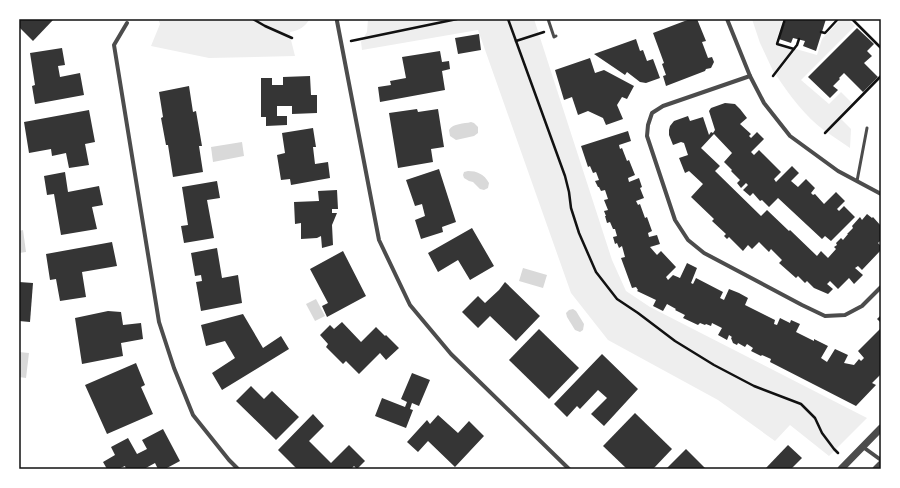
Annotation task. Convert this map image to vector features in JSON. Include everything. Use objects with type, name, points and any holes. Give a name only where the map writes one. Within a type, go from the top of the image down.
[{"type":"street","points":[[727,19],[750,76],[764,103],[790,136],[838,171],[881,194]]},
{"type":"street","points":[[337,21],[379,240],[410,305],[451,354],[569,469]]},
{"type":"street","points":[[127,23],[114,45],[159,322],[174,368],[193,415],[238,469]]},
{"type":"street","points":[[750,76],[663,106],[652,113],[648,124],[647,136],[675,220],[688,240],[704,254],[825,316],[845,315],[862,306],[881,287]]},
{"type":"street","points":[[841,469],[881,428]]},
{"type":"street","points":[[863,447],[881,460]]},
{"type":"street","points":[[876,469],[881,464]]},
{"type":"lane","points":[[548,19],[554,37],[556,36]]},
{"type":"lane","points":[[857,181],[867,128]]},
{"type":"path","points":[[253,19],[292,38]]},
{"type":"path","points":[[341,43],[457,19]]},
{"type":"path","points":[[508,19],[565,176],[569,192],[570,208],[596,272],[617,299],[638,312],[675,341],[714,365],[754,386],[801,404],[815,418],[822,433],[838,453]]},
{"type":"path","points":[[785,19],[777,44],[794,49]]},
{"type":"path","points":[[822,32],[826,33],[838,19]]},
{"type":"path","points":[[852,19],[881,48]]},
{"type":"path","points":[[516,41],[551,29]]},
{"type":"path","points":[[773,76],[797,45],[798,40]]},
{"type":"path","points":[[825,133],[881,76]]},
{"type":"shaded area","points":[[158,19],[310,19],[302,28],[290,32],[295,56],[209,58],[151,46],[160,24]]},
{"type":"shaded area","points":[[368,19],[534,19],[612,260],[626,291],[650,307],[867,418],[829,456],[790,425],[775,441],[718,400],[608,340],[571,293],[478,30],[362,50],[361,42],[367,32]]},
{"type":"shaded area","points":[[752,19],[783,19],[775,45],[792,50],[774,73],[760,43]]},
{"type":"shaded area","points":[[841,19],[848,19],[855,26],[801,80],[829,104],[841,92],[852,103],[825,131],[798,105],[776,75],[796,49],[817,55],[822,39]]},
{"type":"shaded area","points":[[841,119],[851,129],[850,148],[828,133]]},
{"type":"shaded area","points":[[471,122],[478,127],[478,133],[474,136],[456,140],[450,136],[449,130],[453,126]]},
{"type":"shaded area","points":[[242,142],[244,156],[213,162],[211,147]]},
{"type":"shaded area","points":[[464,172],[477,172],[483,175],[489,183],[488,188],[484,190],[480,189],[473,182],[464,178]]},
{"type":"shaded area","points":[[23,230],[26,252],[19,253],[19,231]]},
{"type":"shaded area","points":[[523,268],[547,275],[543,288],[519,281]]},
{"type":"shaded area","points":[[316,299],[325,316],[315,321],[306,304]]},
{"type":"shaded area","points":[[573,309],[576,311],[584,324],[583,330],[580,332],[575,330],[567,317],[566,313]]},
{"type":"shaded area","points":[[19,352],[29,353],[26,378],[19,377]]},
{"type":"building","points":[[19,19],[53,20],[33,41],[19,27]]},
{"type":"building","points":[[690,19],[697,19],[706,41],[702,42],[708,58],[712,57],[714,62],[711,68],[706,69],[705,71],[666,86],[663,76],[666,75],[662,64],[664,63],[653,33]]},
{"type":"building","points":[[786,19],[826,19],[816,51],[803,46],[805,41],[793,38],[791,43],[779,39]]},
{"type":"building","points":[[857,28],[874,44],[867,51],[872,56],[864,63],[878,77],[863,92],[844,73],[833,86],[838,90],[830,98],[808,77]]},
{"type":"building","points":[[479,34],[481,50],[458,54],[455,38]]},
{"type":"building","points":[[636,39],[640,51],[643,50],[647,61],[653,59],[660,78],[646,83],[640,82],[627,72],[625,75],[594,54]]},
{"type":"building","points":[[62,48],[65,65],[58,66],[60,77],[80,73],[84,95],[35,104],[32,86],[35,85],[30,53]]},
{"type":"building","points":[[440,51],[442,62],[449,61],[450,69],[442,71],[445,90],[380,102],[378,87],[391,85],[390,81],[406,78],[402,57]]},
{"type":"building","points":[[590,58],[595,73],[604,70],[634,86],[627,99],[622,97],[617,105],[623,119],[606,125],[603,118],[588,111],[578,115],[572,97],[564,100],[555,70]]},
{"type":"building","points":[[310,76],[311,95],[317,95],[317,113],[292,114],[292,106],[277,106],[277,116],[287,116],[287,125],[266,126],[266,117],[261,117],[261,78],[272,78],[272,85],[283,85],[283,77]]},
{"type":"building","points":[[189,86],[193,112],[196,111],[202,146],[199,146],[203,172],[173,177],[168,145],[166,145],[161,118],[163,117],[159,92]]},
{"type":"building","points":[[725,103],[735,104],[747,118],[740,124],[751,134],[749,136],[751,138],[757,132],[764,139],[751,152],[754,155],[759,150],[781,172],[774,179],[776,182],[792,166],[799,173],[791,181],[798,187],[806,179],[815,188],[811,193],[813,195],[815,194],[824,204],[836,192],[845,201],[837,209],[839,211],[844,206],[855,217],[831,241],[825,236],[822,239],[778,198],[769,207],[762,200],[760,201],[753,193],[750,196],[743,190],[748,185],[746,183],[741,188],[737,183],[740,180],[724,162],[732,153],[714,134],[701,148],[720,166],[715,171],[761,216],[767,210],[817,256],[821,251],[828,258],[836,249],[834,247],[837,245],[836,243],[841,238],[843,240],[860,217],[862,220],[867,214],[872,218],[873,217],[881,226],[881,240],[878,243],[881,246],[881,250],[862,270],[858,266],[855,268],[863,275],[854,284],[849,278],[838,289],[830,281],[827,284],[833,289],[828,294],[814,288],[807,281],[805,283],[798,276],[796,278],[779,263],[782,260],[771,249],[769,252],[759,242],[752,249],[748,245],[743,251],[729,237],[727,239],[724,236],[726,234],[712,221],[714,219],[691,197],[703,184],[689,171],[685,173],[679,158],[688,155],[684,143],[681,142],[673,145],[669,135],[670,126],[674,121],[688,116],[690,121],[703,117],[709,135],[715,130],[709,111],[711,108]]},
{"type":"building","points":[[417,109],[418,112],[438,109],[444,147],[431,149],[433,162],[398,168],[389,113]]},
{"type":"building","points":[[89,110],[95,142],[85,144],[89,165],[69,168],[66,153],[52,156],[51,149],[29,153],[24,122]]},
{"type":"building","points":[[313,128],[316,147],[313,147],[315,164],[328,162],[330,178],[291,185],[290,179],[281,180],[277,155],[285,153],[282,133]]},
{"type":"building","points":[[628,131],[631,141],[619,145],[620,149],[622,148],[627,161],[629,160],[635,175],[628,178],[629,182],[639,178],[642,187],[640,188],[644,198],[636,201],[638,205],[640,204],[645,218],[647,217],[652,231],[648,233],[649,237],[657,235],[660,244],[650,247],[657,255],[661,251],[676,267],[666,277],[668,280],[673,275],[680,278],[687,263],[697,268],[691,283],[693,284],[696,278],[723,292],[720,298],[724,300],[729,289],[739,293],[748,298],[745,305],[775,320],[774,324],[777,325],[780,318],[790,323],[791,320],[800,324],[796,332],[828,346],[821,358],[827,362],[835,349],[848,355],[844,363],[854,365],[859,359],[861,361],[864,358],[858,351],[881,328],[881,374],[872,383],[876,385],[856,406],[770,362],[771,359],[751,351],[753,348],[747,344],[745,347],[738,343],[737,345],[733,343],[732,337],[729,335],[727,340],[718,335],[722,328],[712,323],[711,326],[700,323],[698,325],[683,318],[685,315],[667,304],[663,311],[653,306],[656,300],[637,291],[638,290],[636,287],[632,288],[621,258],[625,257],[622,246],[619,248],[617,243],[615,244],[613,237],[617,236],[615,229],[613,229],[610,222],[607,223],[605,216],[604,211],[608,210],[604,200],[608,199],[605,190],[601,191],[598,187],[595,181],[599,180],[596,172],[593,173],[590,166],[588,167],[581,146]]},
{"type":"building","points":[[439,169],[456,222],[442,227],[443,232],[421,239],[415,220],[425,216],[422,204],[415,206],[406,180]]},
{"type":"building","points":[[65,172],[68,192],[99,186],[103,205],[92,207],[97,229],[61,235],[54,194],[47,195],[44,176]]},
{"type":"building","points":[[217,181],[220,198],[207,200],[214,238],[184,243],[181,226],[188,225],[182,187]]},
{"type":"building","points":[[337,190],[338,209],[332,209],[332,213],[337,213],[332,225],[333,245],[322,248],[321,236],[317,238],[301,239],[301,223],[295,224],[294,202],[319,201],[318,191]]},
{"type":"building","points":[[472,228],[494,266],[470,280],[458,260],[438,272],[428,253]]},
{"type":"building","points":[[112,242],[117,266],[82,272],[86,297],[60,301],[56,279],[50,280],[46,254]]},
{"type":"building","points":[[217,248],[222,278],[238,275],[242,303],[201,311],[196,282],[202,281],[201,275],[195,276],[191,253]]},
{"type":"building","points":[[343,251],[366,296],[327,317],[322,306],[328,303],[310,269]]},
{"type":"building","points":[[19,282],[33,283],[30,322],[19,321]]},
{"type":"building","points":[[505,282],[540,316],[516,341],[490,316],[478,328],[462,312],[478,296],[485,303]]},
{"type":"building","points":[[108,311],[121,312],[123,325],[141,323],[143,339],[121,343],[123,356],[82,364],[75,318]]},
{"type":"building","points":[[243,314],[263,348],[281,336],[289,349],[222,390],[212,373],[235,358],[225,341],[206,346],[201,325]]},
{"type":"building","points":[[881,315],[881,323],[877,319]]},
{"type":"building","points":[[342,322],[361,342],[376,327],[399,348],[386,360],[380,353],[359,374],[346,361],[343,364],[326,347],[328,344],[320,335],[330,325],[334,329]]},
{"type":"building","points":[[539,329],[579,368],[549,399],[509,360]]},
{"type":"building","points":[[602,354],[638,389],[604,426],[591,414],[607,398],[598,390],[580,409],[577,406],[567,417],[554,404]]},
{"type":"building","points":[[136,363],[145,385],[141,387],[153,414],[107,434],[85,385]]},
{"type":"building","points":[[412,373],[430,380],[419,406],[412,403],[410,409],[413,410],[406,428],[375,416],[382,398],[405,407],[407,402],[401,399]]},
{"type":"building","points":[[251,386],[264,399],[272,391],[299,417],[276,440],[236,401]]},
{"type":"building","points":[[635,413],[672,449],[653,469],[627,469],[603,446]]},
{"type":"building","points":[[313,414],[324,426],[309,441],[331,463],[349,445],[365,461],[357,469],[354,466],[351,469],[297,469],[278,450]]},
{"type":"building","points":[[438,415],[458,433],[469,421],[484,436],[455,467],[428,441],[418,452],[407,442],[427,420],[430,424]]},
{"type":"building","points":[[163,429],[180,461],[165,469],[158,469],[155,463],[144,469],[126,469],[125,466],[118,469],[107,469],[103,462],[115,455],[111,447],[128,438],[137,454],[147,449],[142,440]]},
{"type":"building","points":[[788,445],[802,458],[791,469],[765,469]]},
{"type":"building","points":[[686,449],[706,469],[666,469]]}]
